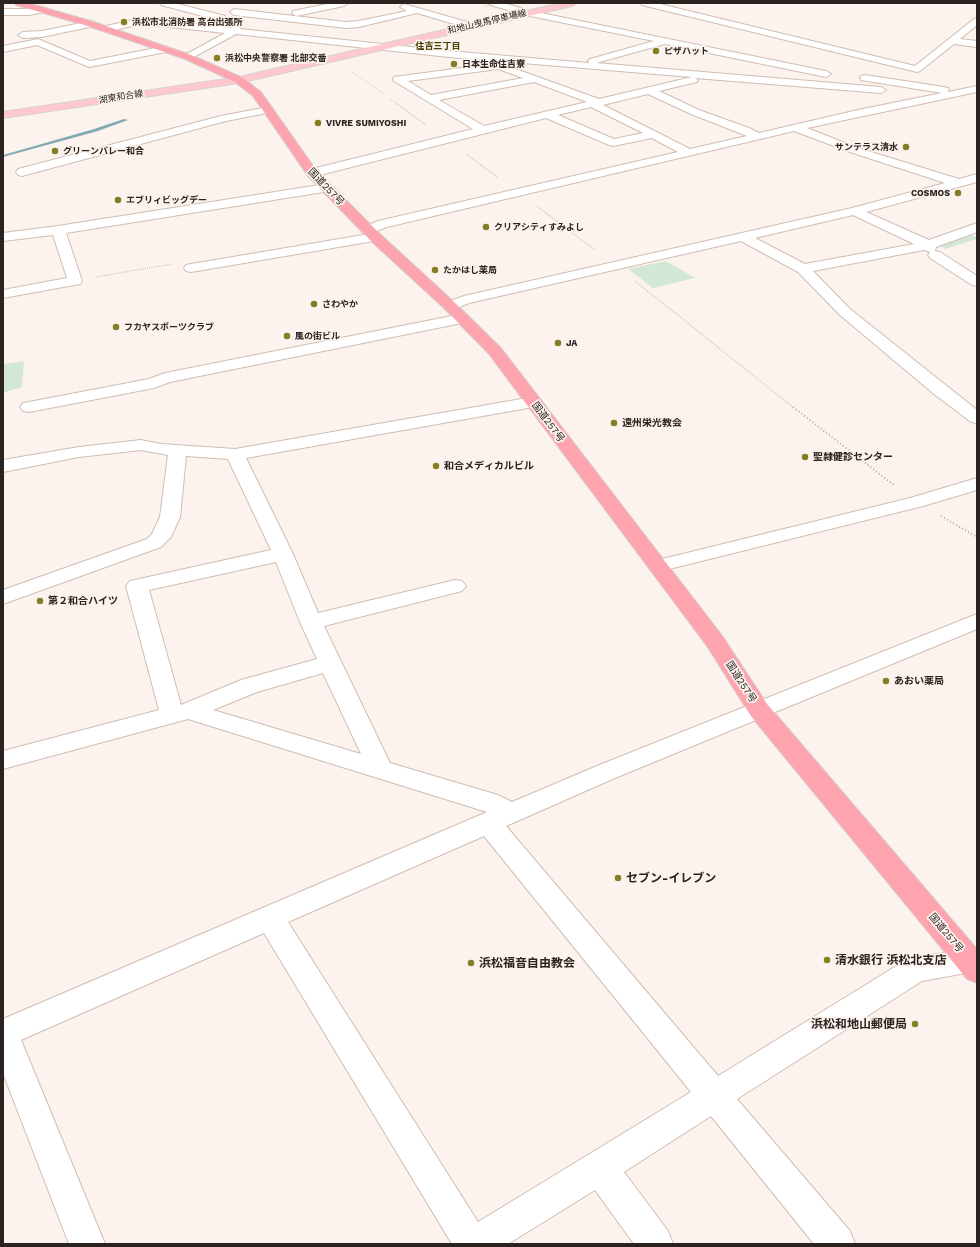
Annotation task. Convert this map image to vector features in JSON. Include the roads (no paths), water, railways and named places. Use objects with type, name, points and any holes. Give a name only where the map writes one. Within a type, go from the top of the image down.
[{"type":"highway","name":"国道257号","points":[[19,3],[91,24],[188,57],[239,80],[257,94],[312,173],[372,233],[450,306],[495,352],[715,642],[759,710],[973,965]]},
{"type":"main road","name":"和地山曳馬停車場線","points":[[239,80],[572,3]]},
{"type":"main road","name":"湖東和合線","points":[[3,115],[239,80]]},
{"type":"street","points":[[164,3],[237,27],[280,36],[449,54],[708,76],[884,88],[977,100]]},
{"type":"street","points":[[237,27],[234,12],[227,5],[239,3]]},
{"type":"street","points":[[277,17],[344,3]]},
{"type":"street","points":[[516,3],[838,75],[884,88],[888,94],[856,108],[858,113]]},
{"type":"street","points":[[645,3],[917,69]]},
{"type":"street","points":[[489,4],[838,75]]},
{"type":"street","points":[[396,5],[471,26]]},
{"type":"street","points":[[3,12],[29,12],[42,10]]},
{"type":"street","points":[[234,12],[346,25],[359,24],[417,11]]},
{"type":"street","points":[[105,29],[141,21],[168,24],[237,27]]},
{"type":"street","points":[[901,83],[977,21]]},
{"type":"street","points":[[15,35],[42,34],[91,24]]},
{"type":"street","points":[[188,57],[237,27]]},
{"type":"street","points":[[280,36],[315,50],[329,59]]},
{"type":"street","points":[[580,64],[666,41]]},
{"type":"street","points":[[952,41],[977,44]]},
{"type":"street","points":[[3,49],[38,42],[89,64],[166,49]]},
{"type":"street","points":[[482,130],[398,79],[499,66],[596,103],[652,135],[690,153]]},
{"type":"street","points":[[567,74],[606,67]]},
{"type":"street","points":[[854,75],[977,94]]},
{"type":"street","points":[[430,98],[552,76]]},
{"type":"street","points":[[312,173],[445,139],[651,91],[708,76]]},
{"type":"street","points":[[191,268],[372,233],[383,224],[858,113],[977,89]]},
{"type":"street","points":[[651,91],[695,112],[745,130],[758,137]]},
{"type":"street","points":[[22,172],[225,118],[268,110]]},
{"type":"street","points":[[548,115],[614,143],[652,135]]},
{"type":"street","points":[[796,128],[854,150],[977,190]]},
{"type":"street","points":[[450,306],[464,300],[615,264],[854,211],[977,178]]},
{"type":"street","points":[[3,237],[58,230],[326,188]]},
{"type":"street","points":[[854,211],[932,250],[977,282]]},
{"type":"street","points":[[3,294],[75,281],[58,230]]},
{"type":"street","points":[[932,250],[975,230]]},
{"type":"street","points":[[742,236],[803,269],[845,312],[940,390],[977,418]]},
{"type":"street","points":[[803,269],[932,250],[949,251]]},
{"type":"street","points":[[29,407],[154,383],[165,378],[462,319]]},
{"type":"street","points":[[3,466],[79,452],[141,445],[235,454],[533,402]]},
{"type":"street","points":[[3,597],[154,543],[161,537],[170,517],[178,449]]},
{"type":"street","points":[[235,454],[283,554],[311,622],[380,769]]},
{"type":"street","points":[[657,566],[916,502],[977,484]]},
{"type":"street","points":[[180,713],[137,586],[283,554]]},
{"type":"street","points":[[311,622],[455,586]]},
{"type":"street","points":[[87,1244],[3,1034],[269,917],[501,819],[606,772],[977,620]]},
{"type":"street","points":[[3,760],[180,713],[249,686],[331,663]]},
{"type":"street","points":[[180,713],[380,769],[489,802],[714,1096],[837,1244]]},
{"type":"street","points":[[269,917],[474,1244],[600,1168],[916,969],[973,965]]},
{"type":"street","points":[[600,1168],[655,1244]]},
{"type":"waterway","points":[[3,156],[126,120]]},
{"type":"place","name":"浜松市北消防署 高台出張所","points":[[124,22]]},
{"type":"place","name":"ピザハット","points":[[656,51]]},
{"type":"place","name":"浜松中央警察署 北部交番","points":[[217,58]]},
{"type":"place","name":"日本生命住吉寮","points":[[454,64]]},
{"type":"place","name":"VIVRE SUMIYOSHI","points":[[318,123]]},
{"type":"place","name":"サンテラス清水","points":[[906,147]]},
{"type":"place","name":"グリーンバレー和合","points":[[55,151]]},
{"type":"place","name":"COSMOS","points":[[958,193]]},
{"type":"place","name":"エブリィビッグデー","points":[[118,200]]},
{"type":"place","name":"クリアシティすみよし","points":[[486,227]]},
{"type":"place","name":"たかはし薬局","points":[[435,270]]},
{"type":"place","name":"さわやか","points":[[314,304]]},
{"type":"place","name":"フカヤスポーツクラブ","points":[[116,327]]},
{"type":"place","name":"風の街ビル","points":[[287,336]]},
{"type":"place","name":"JA","points":[[558,343]]},
{"type":"place","name":"遠州栄光教会","points":[[614,423]]},
{"type":"place","name":"聖隷健診センター","points":[[805,457]]},
{"type":"place","name":"和合メディカルビル","points":[[436,466]]},
{"type":"place","name":"第２和合ハイツ","points":[[40,601]]},
{"type":"place","name":"あおい薬局","points":[[886,681]]},
{"type":"place","name":"セブン-イレブン","points":[[618,878]]},
{"type":"place","name":"清水銀行 浜松北支店","points":[[827,960]]},
{"type":"place","name":"浜松福音自由教会","points":[[471,963]]},
{"type":"place","name":"浜松和地山郵便局","points":[[915,1024]]},
{"type":"district","name":"住吉三丁目","points":[[438,46]]}]
